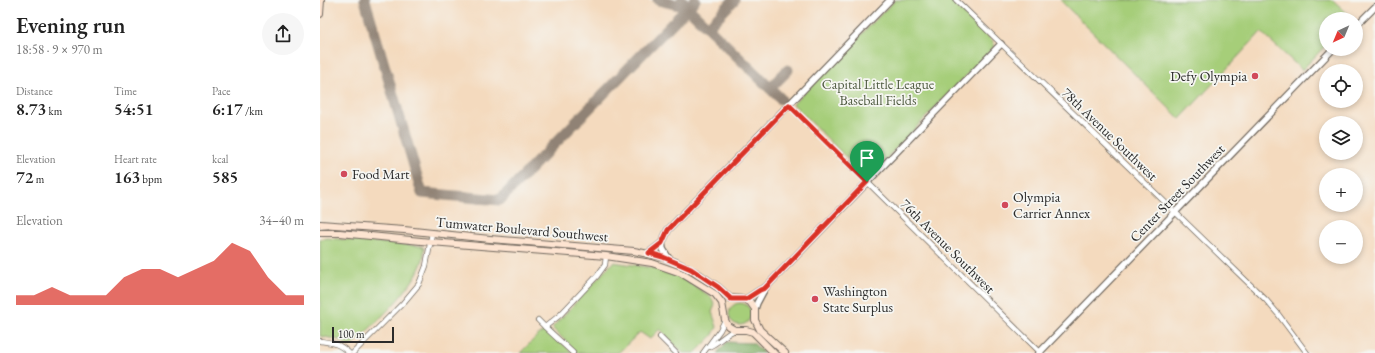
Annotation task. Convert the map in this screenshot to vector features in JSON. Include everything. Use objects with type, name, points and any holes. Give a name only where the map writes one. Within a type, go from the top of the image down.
[{"type":"main road","points":[[320,14],[321,0]]},
{"type":"main road","name":"Tumwater Boulevard Southwest","points":[[320,224],[350,225],[649,253],[669,259],[691,269],[714,284],[728,297],[736,299]]},
{"type":"main road","name":"Tumwater Boulevard Southwest","points":[[320,232],[638,260],[662,265],[681,273],[715,294],[721,301],[724,311]]},
{"type":"main road","points":[[774,353],[753,332],[735,330],[728,326],[725,320],[724,311],[729,304],[736,299],[746,299],[753,305],[755,309],[755,320],[760,330],[785,353]]},
{"type":"main road","points":[[744,330],[755,320]]},
{"type":"street","points":[[649,253],[662,243],[668,230],[890,0]]},
{"type":"street","name":"78th Avenue Southwest","points":[[956,0],[1266,300],[1307,353]]},
{"type":"street","points":[[1363,19],[1375,7]]},
{"type":"street","points":[[755,309],[757,302],[765,288],[1001,44]]},
{"type":"street","name":"Center Street Southwest","points":[[1040,353],[1326,56]]},
{"type":"street","name":"76th Avenue Southwest","points":[[789,105],[1040,353]]},
{"type":"street","points":[[353,353],[403,303],[419,284],[426,266],[432,233]]},
{"type":"street","points":[[662,243],[663,249],[669,259]]},
{"type":"street","points":[[545,327],[560,315],[595,278],[605,265],[606,256]]},
{"type":"street","points":[[746,299],[765,288]]},
{"type":"street","points":[[538,320],[573,353]]},
{"type":"street","points":[[703,353],[722,328],[725,320]]},
{"type":"street","points":[[708,347],[712,346],[725,335],[735,330]]},
{"type":"street","points":[[660,337],[676,353]]},
{"type":"street","points":[[320,341],[337,344],[349,353]]},
{"type":"green space","name":"Capital Little League Baseball Fields","points":[[895,0],[951,0],[993,41],[994,47],[867,178],[793,104]]},
{"type":"green space","points":[[1060,0],[1333,0],[1346,12],[1319,12],[1319,52],[1302,70],[1261,32],[1180,119]]},
{"type":"green space","points":[[327,238],[421,246],[424,248],[423,260],[417,273],[398,300],[354,344],[349,346],[340,340],[320,336],[320,239]]},
{"type":"green space","points":[[613,262],[660,269],[683,278],[711,297],[715,305],[712,312],[717,327],[712,336],[695,353],[683,353],[660,329],[650,339],[640,332],[618,353],[578,353],[552,328]]},
{"type":"green space","points":[[740,303],[748,306],[751,314],[748,322],[740,325],[732,322],[729,314],[732,306]]},
{"type":"green space","points":[[547,329],[573,353],[520,353],[537,336]]},
{"type":"green space","points":[[727,342],[753,343],[764,353],[717,353]]},
{"type":"taxiway","points":[[365,0],[422,193],[500,200],[695,0]]},
{"type":"taxiway","points":[[658,0],[687,7]]},
{"type":"taxiway","points":[[682,0],[687,7],[781,99]]},
{"type":"taxiway","points":[[708,27],[734,0]]},
{"type":"taxiway","points":[[770,88],[788,70]]},
{"type":"place","name":"Defy Olympia","points":[[1255,76]]},
{"type":"place","name":"Food Mart","points":[[344,174]]},
{"type":"place","name":"Olympia Carrier Annex","points":[[1005,205]]},
{"type":"place","name":"Washington State Surplus","points":[[815,299]]},
{"type":"route","points":[[789,105],[867,182],[765,288],[746,299],[730,298],[718,287],[691,269],[663,257],[649,253],[662,243],[668,230],[789,105]]}]
